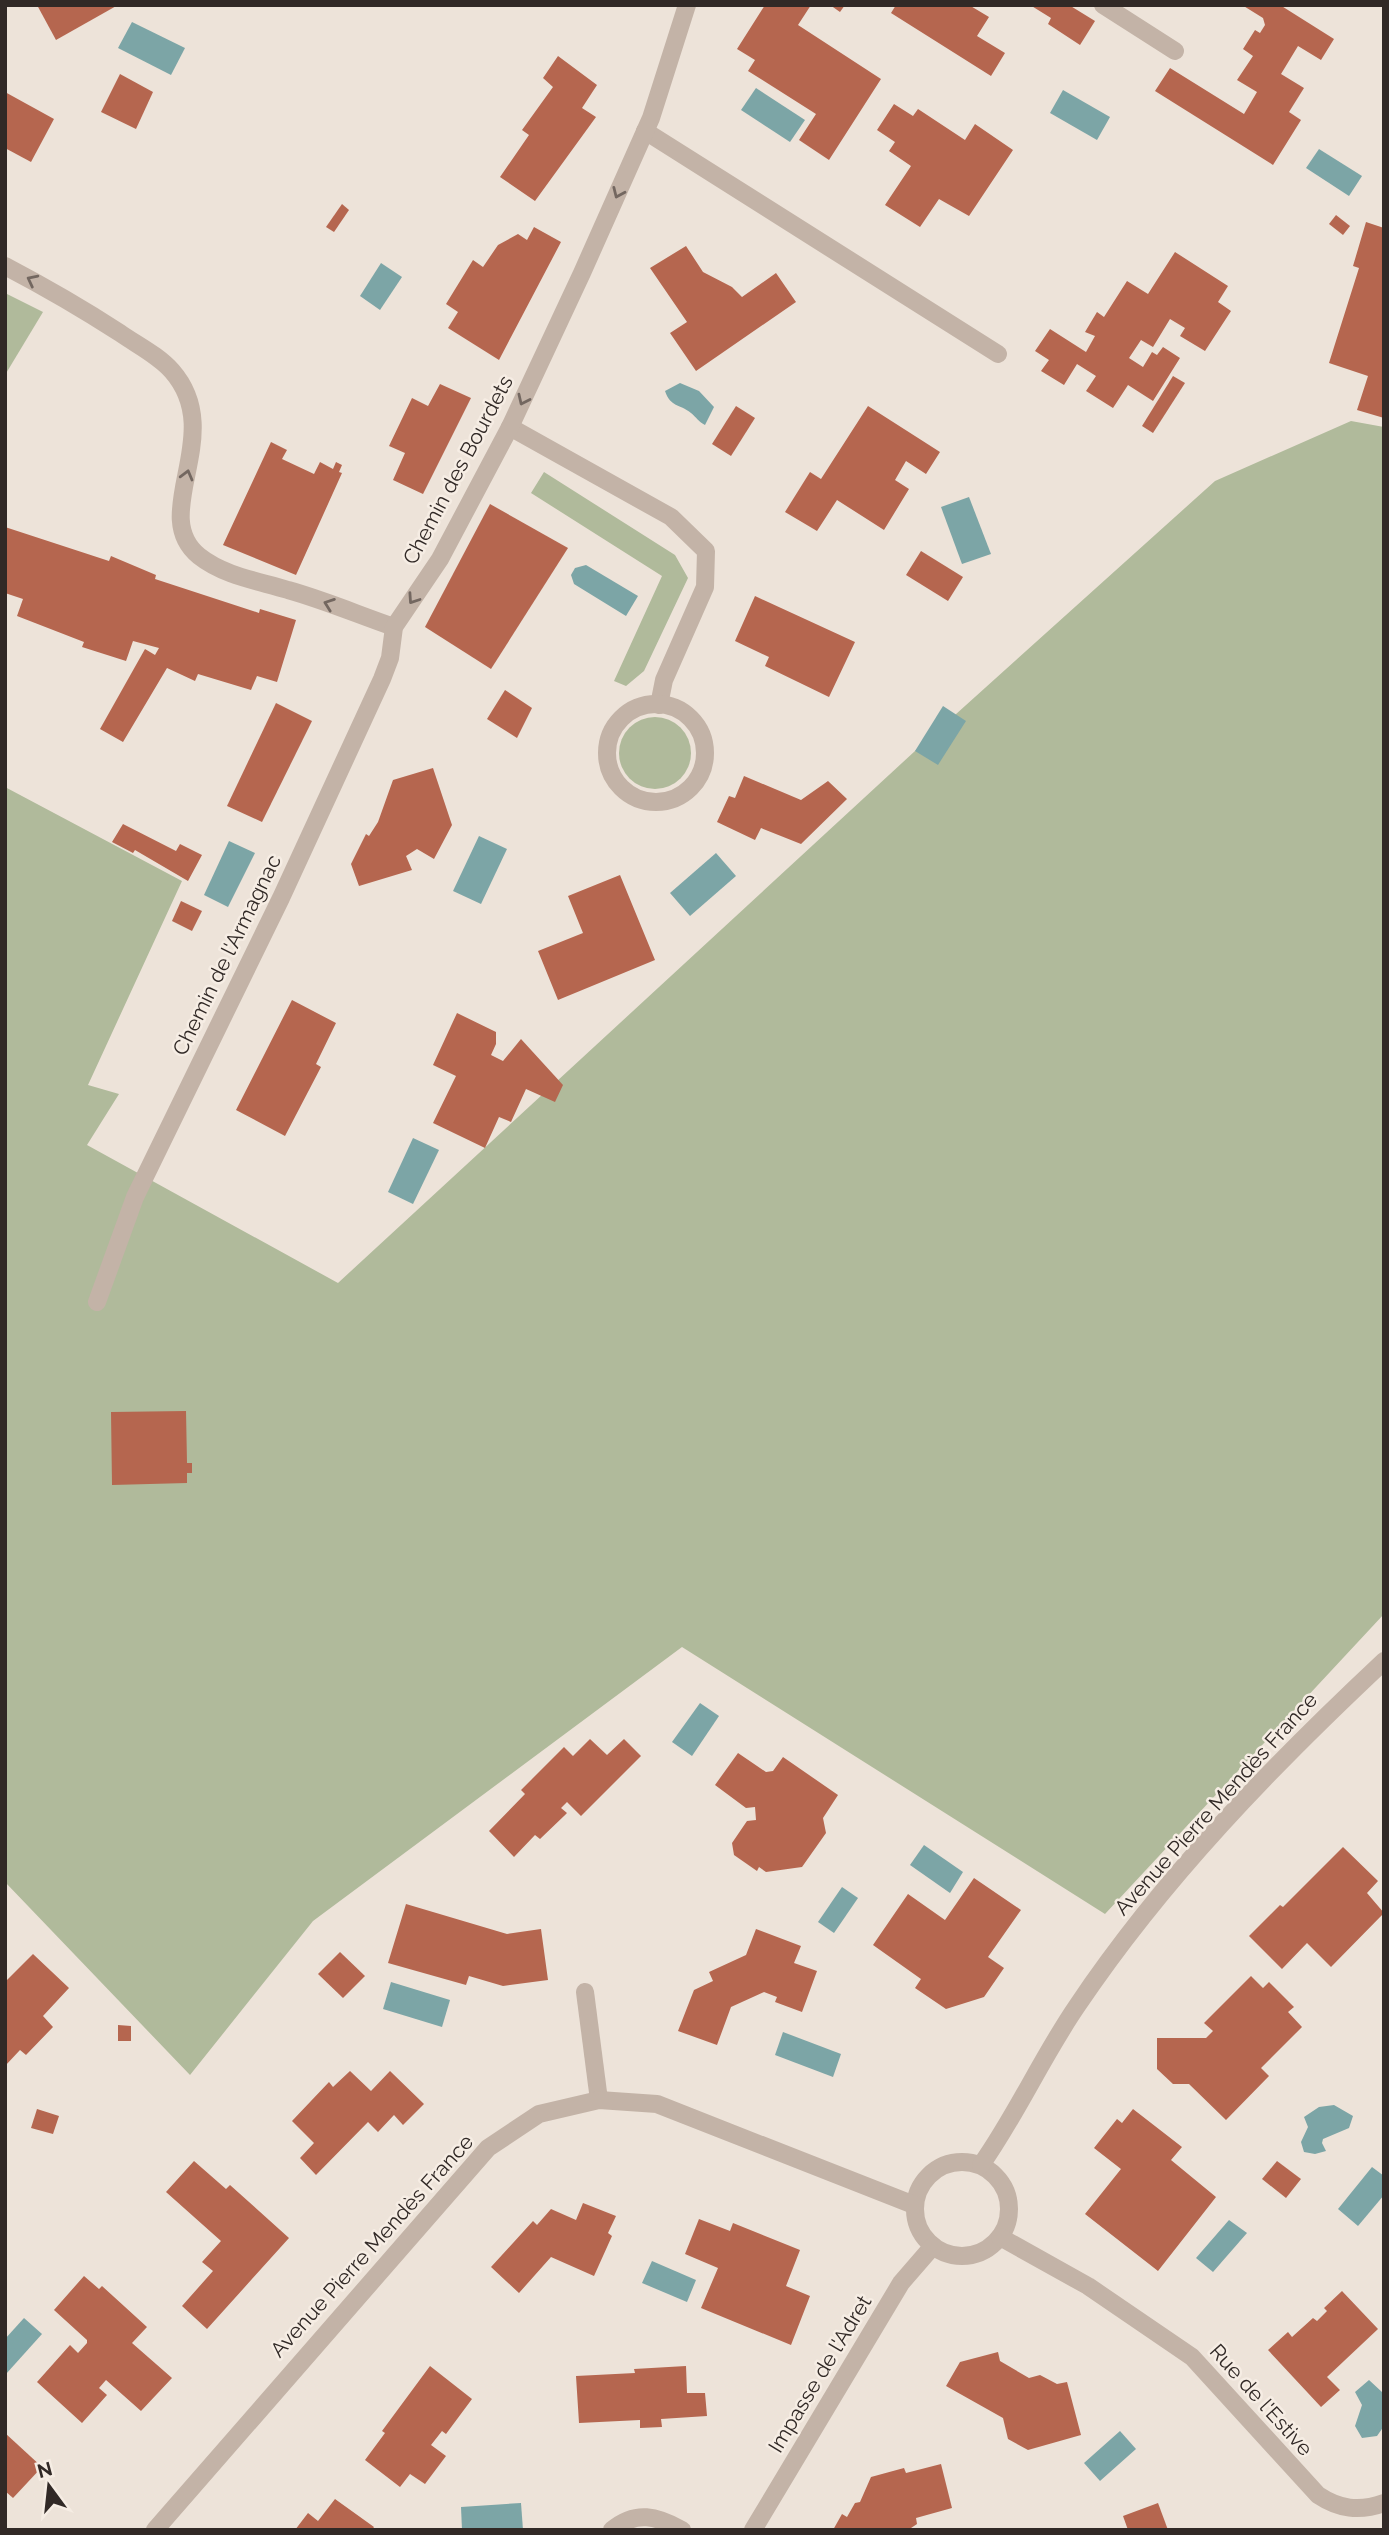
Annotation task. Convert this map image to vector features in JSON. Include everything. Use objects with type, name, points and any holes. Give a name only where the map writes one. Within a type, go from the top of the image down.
[{"type":"street","name":"Chemin des Bourdets","points":[[394,627],[440,559],[510,427],[645,131],[687,5]]},
{"type":"street","points":[[1103,5],[1175,51]]},
{"type":"street","points":[[645,131],[998,354]]},
{"type":"street","points":[[5,266],[59,294],[150,352],[172,371],[188,400],[194,425],[193,453],[179,503],[186,540],[198,555],[228,572],[290,590],[394,627]]},
{"type":"street","points":[[510,427],[671,517],[706,551],[705,587],[664,680],[659,705]]},
{"type":"street","name":"Chemin de l'Armagnac","points":[[97,1302],[135,1197],[382,679],[390,658],[394,627]]},
{"type":"street","points":[[659,705],[685,713],[696,725],[704,741],[705,757],[701,774],[691,788],[677,798],[661,802],[643,800],[628,793],[612,774],[607,749],[612,733],[622,719],[636,709],[659,705]]},
{"type":"street","name":"Avenue Pierre Mendès France","points":[[981,2165],[1006,2129],[1076,2007],[1148,1908],[1300,1740],[1384,1661]]},
{"type":"street","points":[[585,1992],[599,2100]]},
{"type":"street","name":"Avenue Pierre Mendès France","points":[[155,2530],[488,2148],[539,2114],[599,2100],[657,2104],[915,2205]]},
{"type":"street","points":[[952,2162],[981,2165],[994,2173],[1008,2197],[1010,2211],[1000,2237],[989,2248],[961,2256],[946,2254],[922,2235],[915,2205],[918,2190],[938,2168],[952,2162]]},
{"type":"street","name":"Rue de l'Estive","points":[[1000,2237],[1088,2286],[1176,2345],[1208,2372],[1318,2495],[1339,2507],[1351,2509],[1384,2503]]},
{"type":"street","name":"Impasse de l'Adret","points":[[753,2530],[901,2283],[933,2246]]},
{"type":"street","points":[[612,2530],[637,2516],[652,2516],[682,2530]]},
{"type":"green space","points":[[5,293],[43,312],[5,375]]},
{"type":"green space","points":[[1351,421],[1384,427],[1384,1614],[1105,1914],[682,1647],[313,1921],[190,2075],[5,1882],[5,787],[182,881],[88,1085],[119,1094],[87,1145],[338,1283],[915,751],[1215,481]]},
{"type":"green space","points":[[544,472],[675,555],[688,578],[644,671],[626,686],[614,681],[662,576],[531,493]]},
{"type":"green space","points":[[655,717],[675,723],[685,733],[691,753],[685,773],[675,783],[655,789],[635,783],[625,773],[619,753],[625,733],[635,723]]},
{"type":"water","points":[[132,22],[185,48],[171,75],[118,48]]},
{"type":"water","points":[[756,88],[805,120],[790,142],[741,110]]},
{"type":"water","points":[[1063,90],[1110,117],[1097,140],[1050,113]]},
{"type":"water","points":[[1319,149],[1362,176],[1349,196],[1306,168]]},
{"type":"water","points":[[381,263],[402,277],[380,310],[360,296]]},
{"type":"water","points":[[680,383],[699,391],[714,407],[705,425],[667,396],[665,391]]},
{"type":"water","points":[[969,497],[991,554],[962,564],[941,507]]},
{"type":"water","points":[[586,565],[638,596],[626,616],[574,584],[571,575],[575,568]]},
{"type":"water","points":[[943,706],[966,721],[938,765],[915,751]]},
{"type":"water","points":[[479,836],[507,849],[481,904],[453,891]]},
{"type":"water","points":[[229,841],[255,853],[228,907],[204,895]]},
{"type":"water","points":[[716,853],[736,876],[690,916],[670,893]]},
{"type":"water","points":[[413,1138],[439,1150],[413,1204],[388,1192]]},
{"type":"water","points":[[700,1703],[719,1716],[692,1756],[672,1742]]},
{"type":"water","points":[[924,1845],[963,1872],[950,1893],[910,1865]]},
{"type":"water","points":[[842,1887],[858,1898],[834,1933],[818,1922]]},
{"type":"water","points":[[391,1982],[450,2000],[442,2027],[383,2009]]},
{"type":"water","points":[[783,2032],[841,2054],[833,2077],[775,2055]]},
{"type":"water","points":[[1334,2105],[1353,2116],[1349,2128],[1323,2139],[1326,2151],[1315,2154],[1304,2152],[1301,2142],[1308,2127],[1304,2117],[1319,2107]]},
{"type":"water","points":[[1372,2167],[1384,2176],[1384,2195],[1358,2226],[1338,2209]]},
{"type":"water","points":[[1229,2220],[1247,2233],[1213,2272],[1196,2258]]},
{"type":"water","points":[[652,2261],[696,2280],[687,2302],[642,2283]]},
{"type":"water","points":[[24,2318],[42,2334],[6,2374],[5,2339]]},
{"type":"water","points":[[1369,2380],[1382,2392],[1384,2426],[1377,2436],[1362,2438],[1355,2426],[1362,2405],[1355,2392]]},
{"type":"water","points":[[1120,2431],[1136,2449],[1100,2481],[1084,2463]]},
{"type":"water","points":[[521,2503],[523,2530],[462,2530],[461,2507]]},
{"type":"building","points":[[37,5],[118,5],[56,40]]},
{"type":"building","points":[[765,5],[811,5],[798,25],[881,79],[829,160],[799,140],[816,114],[748,71],[755,60],[737,49]]},
{"type":"building","points":[[830,5],[845,5],[840,12]]},
{"type":"building","points":[[896,5],[969,5],[989,17],[977,36],[1005,53],[991,76],[891,13]]},
{"type":"building","points":[[1030,5],[1069,5],[1095,21],[1080,45],[1048,24],[1051,18]]},
{"type":"building","points":[[1242,5],[1280,5],[1334,39],[1321,60],[1298,46],[1281,74],[1304,88],[1289,112],[1301,120],[1273,165],[1155,91],[1170,68],[1244,114],[1257,92],[1237,80],[1253,56],[1243,49],[1255,30],[1260,33],[1265,25],[1263,18]]},
{"type":"building","points":[[558,56],[597,85],[582,108],[596,117],[535,201],[500,177],[529,135],[522,130],[553,87],[543,78]]},
{"type":"building","points":[[120,74],[153,92],[136,129],[101,112]]},
{"type":"building","points":[[5,92],[54,119],[31,162],[5,148]]},
{"type":"building","points":[[894,104],[913,116],[918,109],[965,140],[975,124],[1013,150],[969,216],[939,199],[920,227],[885,205],[911,166],[889,151],[895,142],[877,130]]},
{"type":"building","points":[[342,204],[349,210],[334,232],[326,227]]},
{"type":"building","points":[[1336,215],[1350,226],[1343,235],[1329,224]]},
{"type":"building","points":[[1366,222],[1384,228],[1384,418],[1357,410],[1368,376],[1329,363],[1359,268],[1353,266]]},
{"type":"building","points":[[534,227],[561,242],[499,360],[448,328],[458,312],[446,304],[473,260],[483,267],[498,245],[518,234],[527,240]]},
{"type":"building","points":[[686,246],[703,272],[732,287],[742,297],[776,273],[796,302],[696,371],[670,333],[687,322],[650,268]]},
{"type":"building","points":[[1175,252],[1228,286],[1218,302],[1231,311],[1205,351],[1180,336],[1185,328],[1170,319],[1153,347],[1141,340],[1129,358],[1143,367],[1152,352],[1157,355],[1163,347],[1180,358],[1153,401],[1128,385],[1113,408],[1086,391],[1096,376],[1077,364],[1064,385],[1041,371],[1049,360],[1035,351],[1050,329],[1086,352],[1095,336],[1085,332],[1097,312],[1104,317],[1127,281],[1148,294]]},
{"type":"building","points":[[1173,376],[1185,383],[1153,433],[1142,426]]},
{"type":"building","points":[[440,384],[471,398],[423,494],[393,480],[405,453],[389,446],[412,398],[428,406]]},
{"type":"building","points":[[736,406],[755,418],[731,456],[712,444]]},
{"type":"building","points":[[868,406],[940,452],[926,474],[906,461],[895,480],[909,489],[884,530],[837,500],[817,531],[785,512],[810,472],[821,479]]},
{"type":"building","points":[[271,442],[287,450],[282,459],[314,474],[320,462],[333,469],[336,462],[342,465],[339,472],[342,473],[296,575],[223,545]]},
{"type":"building","points":[[490,504],[568,548],[491,669],[425,627]]},
{"type":"building","points":[[5,527],[109,561],[111,556],[156,575],[155,579],[259,613],[260,609],[296,620],[277,682],[257,676],[251,690],[198,674],[195,681],[167,668],[123,742],[100,729],[145,649],[155,655],[159,648],[133,641],[126,661],[82,647],[84,642],[17,616],[23,599],[5,593]]},
{"type":"building","points":[[921,551],[963,577],[948,601],[906,575]]},
{"type":"building","points":[[755,596],[855,642],[829,697],[765,666],[769,657],[735,641]]},
{"type":"building","points":[[505,690],[532,708],[517,738],[487,719]]},
{"type":"building","points":[[276,703],[312,721],[262,822],[227,806]]},
{"type":"building","points":[[433,768],[452,825],[434,859],[417,849],[406,856],[412,870],[359,886],[351,864],[366,834],[369,836],[378,822],[393,780]]},
{"type":"building","points":[[744,776],[801,800],[828,781],[847,799],[801,844],[761,828],[755,840],[717,822],[729,796],[735,798]]},
{"type":"building","points":[[123,824],[176,851],[180,844],[202,855],[188,881],[135,850],[133,853],[112,842]]},
{"type":"building","points":[[620,875],[655,960],[558,1000],[538,951],[583,933],[568,896]]},
{"type":"building","points":[[181,901],[202,911],[192,931],[172,921]]},
{"type":"building","points":[[292,1000],[336,1023],[316,1064],[321,1067],[285,1136],[236,1110]]},
{"type":"building","points":[[457,1013],[496,1032],[496,1044],[491,1055],[503,1061],[521,1039],[563,1085],[555,1102],[526,1089],[511,1122],[499,1117],[485,1148],[433,1123],[456,1076],[433,1065]]},
{"type":"building","points":[[186,1411],[187,1463],[192,1463],[192,1473],[187,1473],[187,1483],[112,1485],[111,1412]]},
{"type":"building","points":[[590,1739],[607,1755],[624,1739],[641,1756],[581,1816],[567,1802],[561,1808],[567,1813],[540,1839],[535,1835],[514,1857],[489,1831],[525,1794],[521,1790],[564,1747],[573,1756]]},
{"type":"building","points":[[738,1753],[766,1772],[773,1771],[783,1757],[838,1795],[823,1818],[826,1833],[802,1867],[766,1872],[759,1867],[757,1871],[734,1855],[732,1843],[747,1821],[756,1820],[755,1807],[746,1808],[715,1785]]},
{"type":"building","points":[[1343,1847],[1378,1881],[1367,1893],[1384,1913],[1331,1967],[1307,1943],[1282,1969],[1249,1936],[1280,1905],[1283,1907]]},
{"type":"building","points":[[974,1878],[1021,1910],[988,1957],[1004,1968],[984,1997],[946,2009],[915,1988],[921,1979],[873,1945],[908,1894],[945,1920]]},
{"type":"building","points":[[406,1904],[507,1934],[541,1929],[548,1980],[503,1986],[469,1976],[466,1985],[388,1963]]},
{"type":"building","points":[[756,1929],[801,1946],[794,1963],[817,1971],[802,2012],[775,2002],[777,1997],[764,1992],[731,2007],[717,2045],[678,2031],[694,1990],[713,1981],[709,1972],[746,1955]]},
{"type":"building","points":[[340,1952],[365,1976],[343,1998],[318,1974]]},
{"type":"building","points":[[33,1954],[69,1988],[43,2016],[53,2027],[26,2055],[20,2050],[5,2066],[5,1982]]},
{"type":"building","points":[[1251,1976],[1263,1988],[1269,1982],[1294,2007],[1288,2012],[1302,2027],[1261,2068],[1269,2076],[1226,2120],[1189,2084],[1173,2084],[1157,2069],[1157,2038],[1206,2038],[1213,2031],[1204,2023]]},
{"type":"building","points":[[118,2025],[131,2026],[131,2041],[118,2041]]},
{"type":"building","points":[[350,2071],[371,2091],[390,2071],[424,2104],[403,2125],[394,2115],[378,2132],[368,2122],[316,2175],[300,2158],[314,2143],[292,2121],[329,2082],[333,2087]]},
{"type":"building","points":[[37,2109],[59,2116],[53,2134],[31,2128]]},
{"type":"building","points":[[1133,2109],[1182,2147],[1171,2160],[1216,2197],[1158,2271],[1085,2214],[1121,2169],[1094,2148],[1117,2119],[1122,2123]]},
{"type":"building","points":[[194,2161],[226,2189],[230,2185],[289,2238],[207,2329],[182,2306],[213,2271],[202,2262],[221,2241],[166,2192]]},
{"type":"building","points":[[1277,2161],[1301,2179],[1286,2198],[1262,2179]]},
{"type":"building","points":[[583,2203],[616,2216],[608,2233],[612,2236],[594,2276],[551,2257],[519,2293],[491,2267],[533,2221],[537,2225],[551,2209],[576,2220]]},
{"type":"building","points":[[699,2219],[730,2231],[733,2223],[800,2250],[786,2286],[810,2296],[791,2345],[701,2308],[718,2268],[685,2254]]},
{"type":"building","points":[[84,2276],[99,2289],[102,2286],[147,2327],[132,2343],[172,2378],[141,2411],[106,2380],[99,2388],[107,2395],[82,2423],[37,2382],[70,2345],[78,2353],[87,2343],[87,2340],[54,2310]]},
{"type":"building","points":[[1342,2291],[1378,2329],[1327,2377],[1340,2390],[1321,2407],[1268,2350],[1288,2332],[1292,2337],[1313,2318],[1317,2321],[1327,2311],[1324,2308]]},
{"type":"building","points":[[998,2352],[1000,2361],[1029,2378],[1040,2375],[1057,2384],[1067,2382],[1081,2435],[1028,2450],[1008,2439],[1003,2418],[946,2386],[960,2362]]},
{"type":"building","points":[[430,2366],[472,2399],[446,2434],[442,2431],[431,2445],[446,2456],[425,2484],[410,2474],[400,2487],[365,2460],[385,2433],[382,2431]]},
{"type":"building","points":[[686,2366],[687,2393],[705,2393],[707,2416],[661,2419],[662,2427],[640,2428],[640,2420],[579,2423],[576,2376],[635,2373],[634,2369]]},
{"type":"building","points":[[5,2433],[42,2467],[13,2498],[5,2491]]},
{"type":"building","points":[[941,2464],[952,2508],[916,2518],[917,2524],[908,2530],[833,2530],[842,2514],[847,2517],[855,2503],[860,2502],[871,2477],[904,2468],[906,2473]]},
{"type":"building","points":[[335,2499],[374,2527],[372,2530],[295,2530],[308,2513],[318,2521]]},
{"type":"building","points":[[1158,2503],[1168,2530],[1128,2530],[1123,2516]]}]
